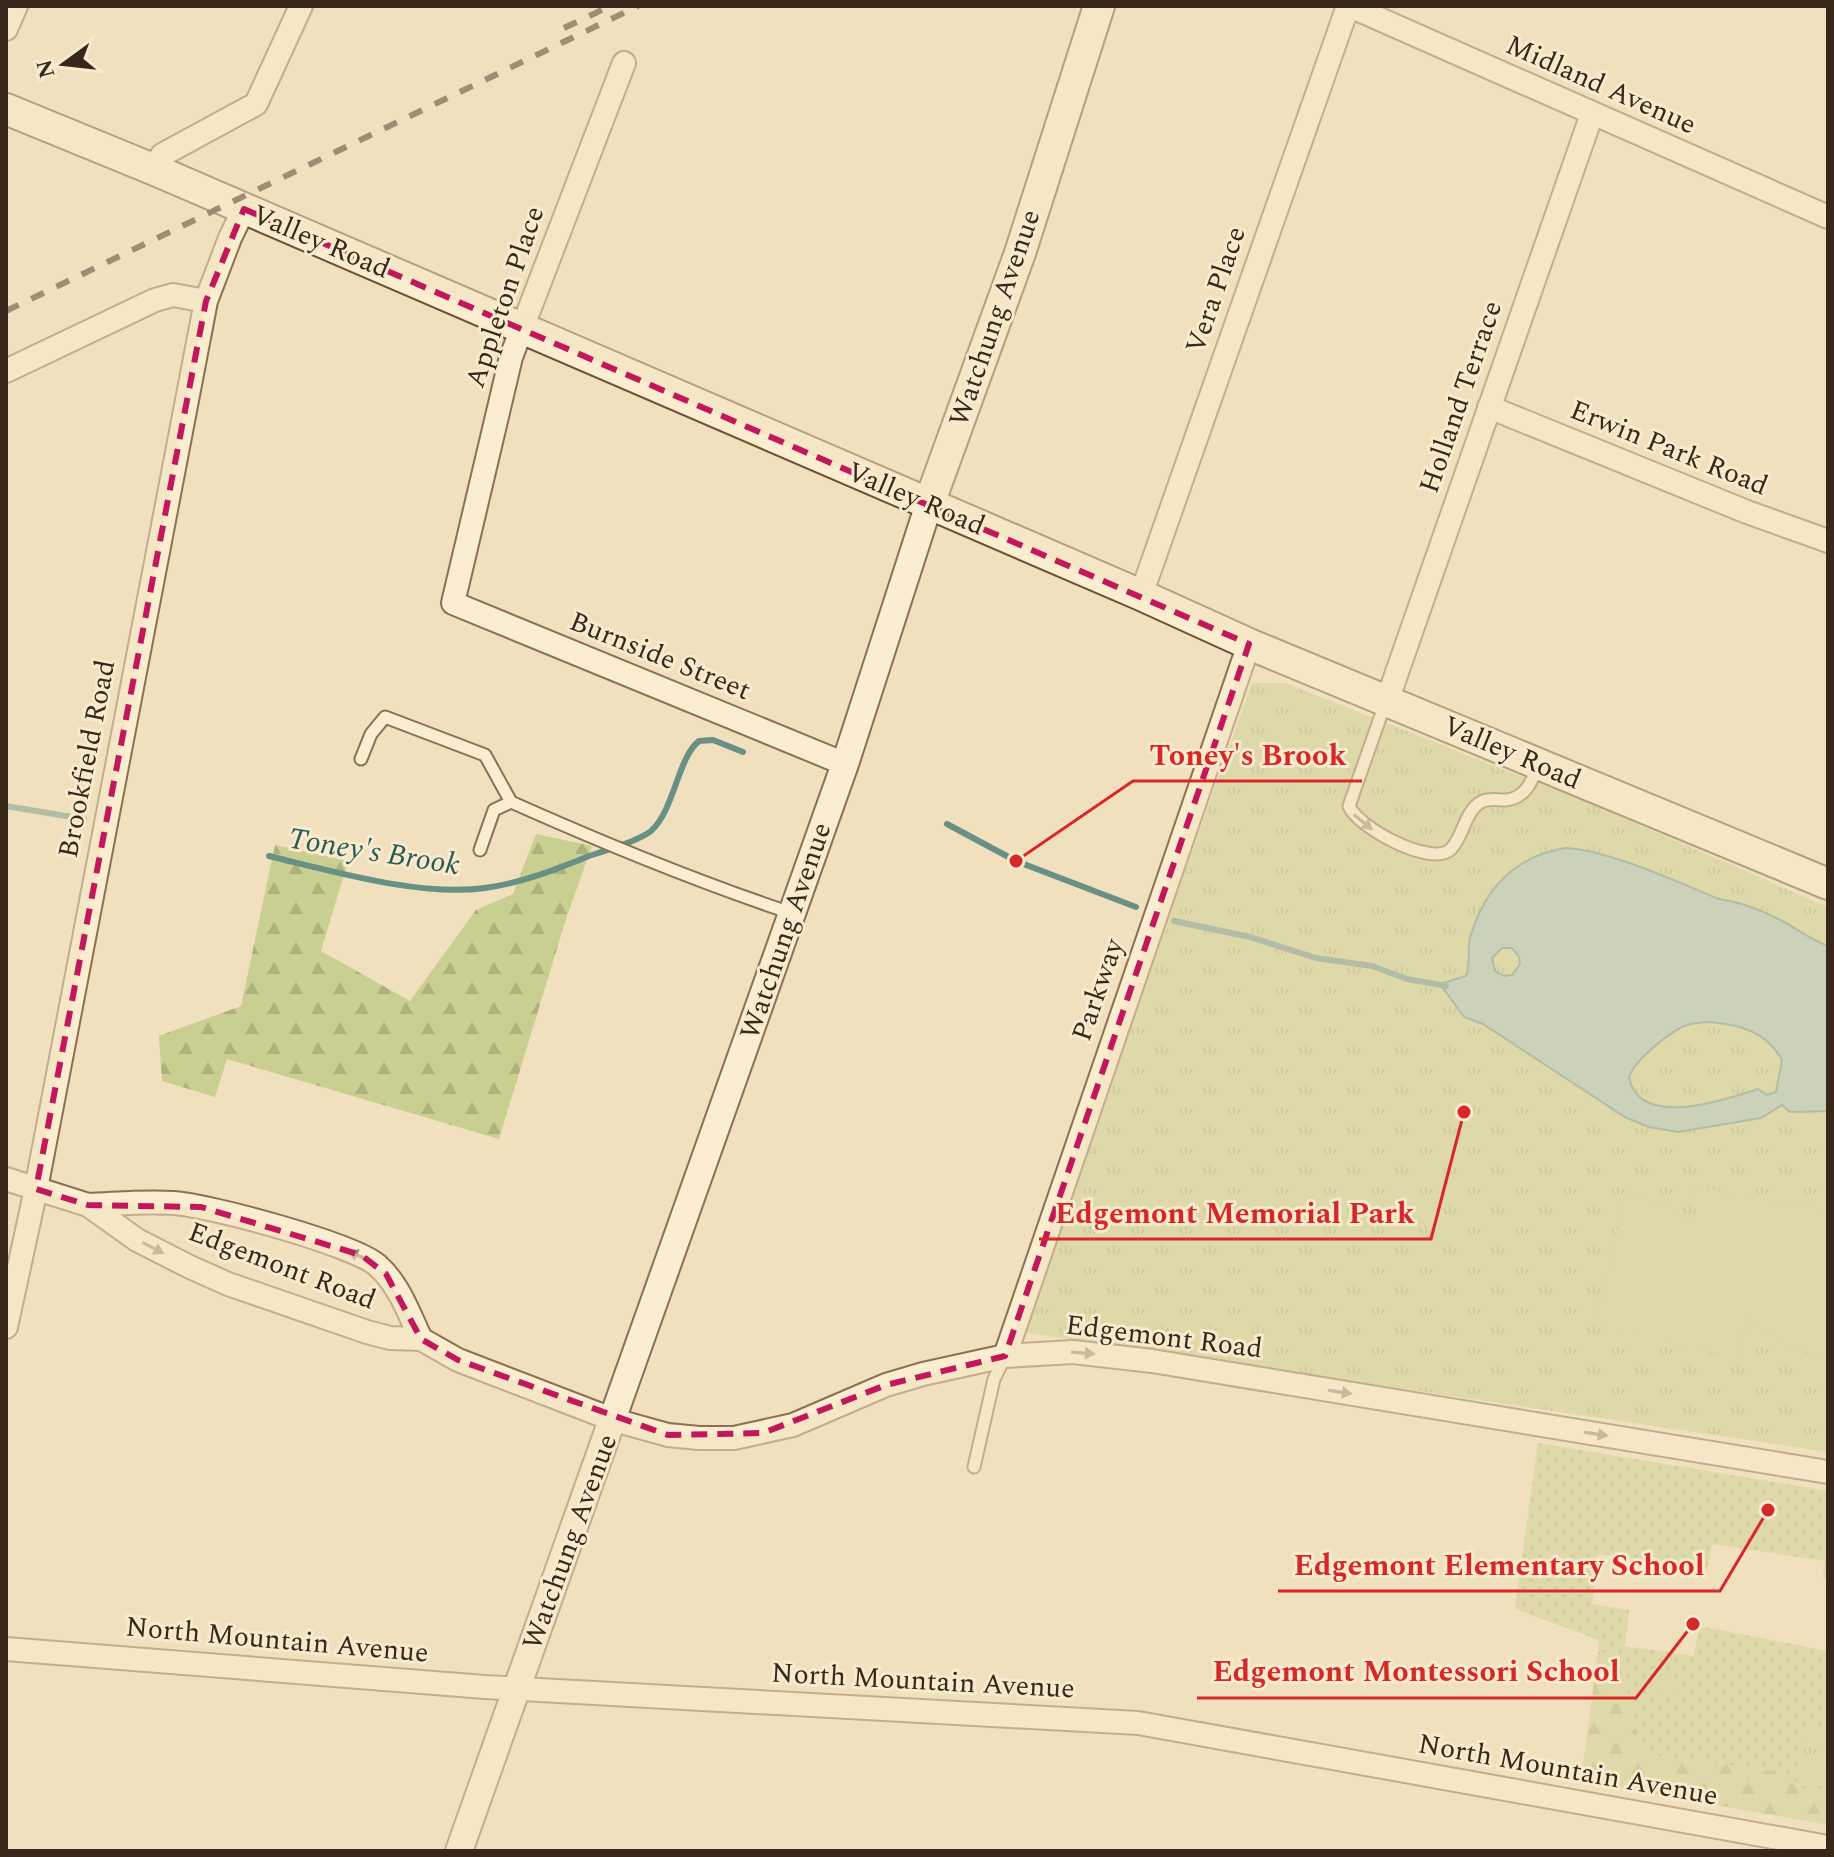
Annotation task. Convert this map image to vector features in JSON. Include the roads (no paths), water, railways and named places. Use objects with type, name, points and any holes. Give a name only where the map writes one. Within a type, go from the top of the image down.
[{"type":"main road","name":"Watchung Avenue","points":[[929,504],[1020,253],[1099,6]]},
{"type":"main road","name":"Valley Road","points":[[6,109],[155,170],[1249,644],[1828,884]]},
{"type":"street","points":[[6,29],[16,6]]},
{"type":"street","points":[[155,170],[162,155],[256,104],[301,6]]},
{"type":"street","name":"Midland Avenue","points":[[1349,6],[1828,217]]},
{"type":"street","name":"Vera Place","points":[[1141,595],[1349,6]]},
{"type":"street","name":"Appleton Place","points":[[453,603],[511,357],[624,63]]},
{"type":"street","name":"Holland Terrace","points":[[1387,701],[1592,114]]},
{"type":"street","name":"Brookfield Road","points":[[6,1327],[36,1189],[206,301],[244,209]]},
{"type":"street","points":[[6,371],[165,296],[206,301]]},
{"type":"street","name":"Erwin Park Road","points":[[1489,407],[1747,512],[1828,541]]},
{"type":"street","name":"Watchung Avenue","points":[[459,1851],[845,764],[929,504]]},
{"type":"street","name":"Burnside Street","points":[[453,603],[845,764]]},
{"type":"street","name":"Parkway","points":[[1005,1356],[1249,644]]},
{"type":"street","name":"Edgemont Road","points":[[6,1179],[88,1205],[137,1240],[228,1284],[367,1332],[390,1338],[421,1339],[458,1360],[614,1420],[668,1435],[734,1438],[793,1425],[848,1400],[923,1374],[1005,1356],[1073,1352],[1152,1361],[1828,1472]]},
{"type":"street","name":"Edgemont Road","points":[[88,1205],[174,1203],[201,1207],[361,1255],[386,1274],[421,1339]]},
{"type":"street","name":"North Mountain Avenue","points":[[6,1649],[517,1689],[1138,1723],[1828,1847]]},
{"type":"lane","points":[[1387,701],[1349,806],[1352,814],[1371,830],[1423,853],[1437,856],[1451,849],[1474,808],[1481,802],[1521,795],[1533,781],[1538,763]]},
{"type":"lane","points":[[361,759],[371,734],[385,717],[485,755],[511,802],[606,844],[791,914]]},
{"type":"lane","points":[[480,850],[494,810],[511,802]]},
{"type":"lane","points":[[974,1467],[994,1379],[1005,1356]]},
{"type":"water","points":[[1565,848],[1602,854],[1719,899],[1760,911],[1828,946],[1828,1111],[1790,1112],[1782,1105],[1761,1118],[1678,1132],[1649,1127],[1625,1117],[1483,1024],[1464,1017],[1440,984],[1466,976],[1470,938],[1493,890],[1516,868],[1547,852]],"holes":[[[1502,948],[1512,948],[1519,957],[1520,964],[1512,975],[1504,976],[1495,971],[1492,958]],[[1710,1022],[1751,1031],[1776,1050],[1782,1060],[1776,1092],[1767,1095],[1758,1089],[1686,1107],[1649,1103],[1636,1094],[1629,1078],[1644,1056],[1684,1026]]]},
{"type":"waterway","name":"Toney's Brook","points":[[269,856],[405,886],[460,890],[512,883],[638,839],[651,831],[665,811],[686,759],[699,741],[713,740],[743,752]]},
{"type":"waterway","name":"Toney's Brook","points":[[6,806],[84,819]]},
{"type":"waterway","name":"Toney's Brook","points":[[947,824],[1016,861],[1136,907]]},
{"type":"waterway","name":"Toney's Brook","points":[[1174,921],[1250,937],[1316,958],[1372,966],[1407,979],[1446,986]]},
{"type":"railway","points":[[564,28],[610,6]]},
{"type":"railway","points":[[6,311],[638,6]]},
{"type":"place","name":"Toney's Brook","points":[[1016,861]]},
{"type":"place","name":"Edgemont Memorial Park","points":[[1464,1112]]},
{"type":"place","name":"Edgemont Elementary School","points":[[1768,1510]]},
{"type":"place","name":"Edgemont Montessori School","points":[[1693,1624]]}]
